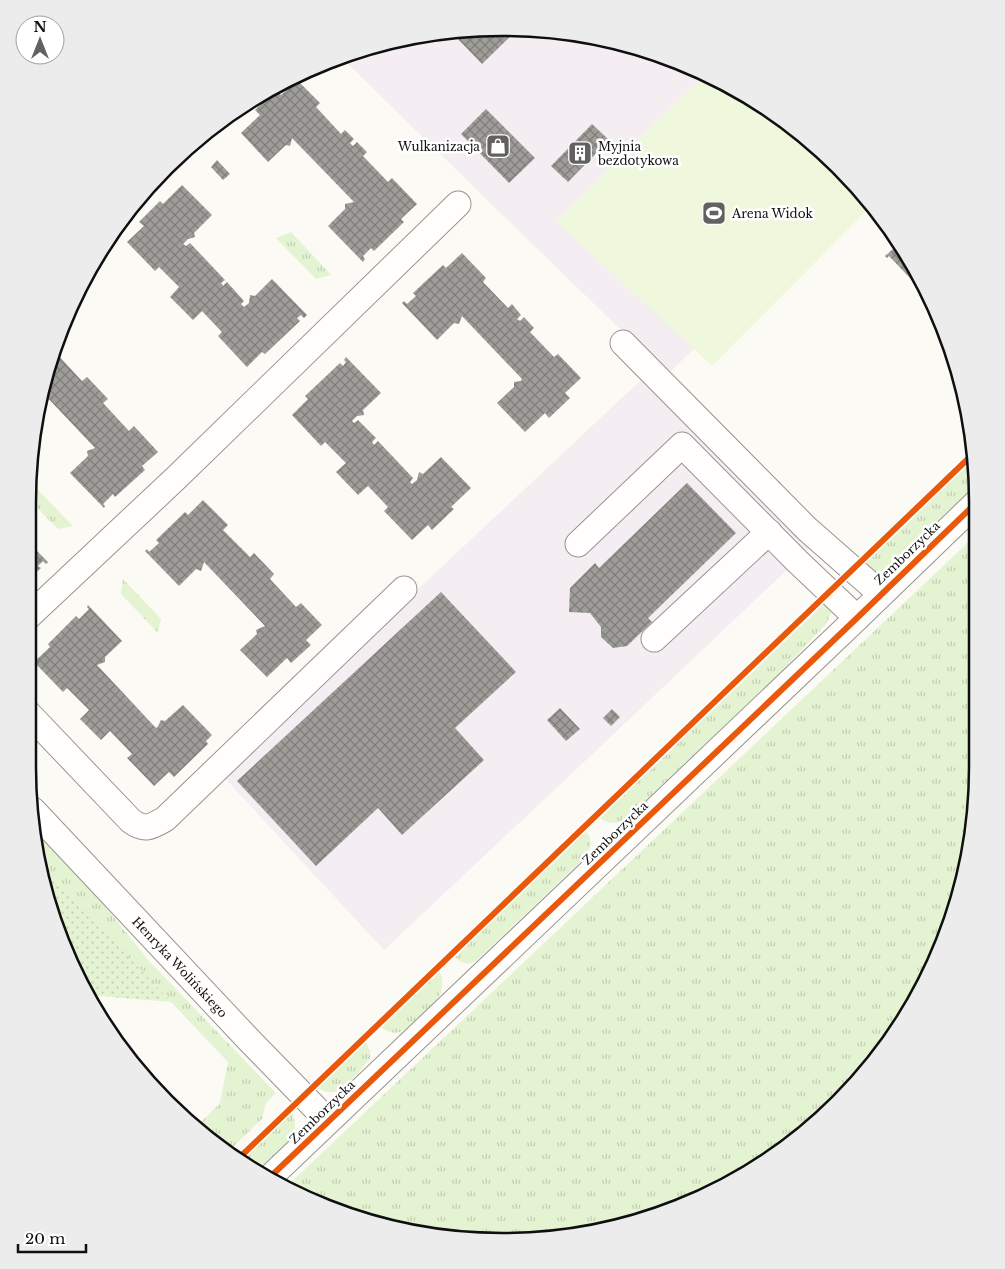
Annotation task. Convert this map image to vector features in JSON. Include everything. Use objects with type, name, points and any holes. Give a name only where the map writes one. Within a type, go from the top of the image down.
[{"type":"street","points":[[36,609],[176,478],[458,204]]},
{"type":"street","points":[[623,343],[807,529],[881,594]]},
{"type":"street","points":[[578,544],[682,445],[857,618]]},
{"type":"street","name":"Zemborzycka","points":[[274,1173],[969,510]]},
{"type":"street","points":[[654,639],[769,532]]},
{"type":"street","points":[[36,721],[131,821],[138,826],[155,825],[165,819],[404,589]]},
{"type":"street","name":"Henryka Wolińskiego","points":[[39,816],[249,1040],[328,1121]]},
{"type":"shaded area","points":[[472,37],[533,37],[593,45],[623,52],[652,61],[709,84],[762,115],[810,152],[854,196],[654,387],[810,548],[384,950],[221,774],[657,365],[347,63],[412,45]]},
{"type":"green space","name":"Arena Widok","points":[[699,80],[736,99],[786,133],[832,173],[866,211],[712,366],[556,221]]},
{"type":"green space","points":[[291,232],[331,275],[316,279],[276,238]]},
{"type":"green space","points":[[967,465],[969,492],[884,571],[872,572],[863,566]]},
{"type":"green space","points":[[36,488],[73,526],[58,529],[36,507]]},
{"type":"green space","points":[[969,542],[968,797],[960,857],[953,887],[944,916],[921,973],[890,1026],[853,1074],[810,1117],[762,1154],[709,1185],[652,1208],[623,1217],[563,1229],[502,1233],[442,1229],[412,1224],[353,1208],[291,1182]]},
{"type":"green space","points":[[123,579],[161,619],[158,633],[121,594]]},
{"type":"green space","points":[[830,598],[832,610],[827,623],[779,674],[627,818],[613,823],[600,818]]},
{"type":"green space","points":[[585,831],[590,837],[590,844],[584,858],[477,960],[465,963],[455,957]]},
{"type":"green space","points":[[41,833],[71,864],[150,962],[276,1093],[266,1103],[262,1119],[233,1147],[201,1122],[220,1103],[228,1062],[49,873]]},
{"type":"green space","points":[[48,871],[171,1002],[97,996],[72,945],[61,916]]},
{"type":"green space","points":[[439,972],[443,980],[441,992],[429,1008],[402,1031],[396,1033],[381,1027]]},
{"type":"green space","points":[[366,1042],[370,1051],[370,1059],[350,1081],[335,1092],[327,1092],[317,1088]]},
{"type":"green space","points":[[292,1112],[295,1126],[293,1134],[279,1151],[262,1166],[246,1156]]},
{"type":"building","points":[[511,36],[482,64],[457,38]]},
{"type":"building","points":[[300,82],[320,103],[316,107],[341,134],[345,130],[354,139],[350,143],[353,146],[357,142],[367,152],[363,156],[388,182],[392,178],[417,204],[401,219],[404,222],[374,251],[371,248],[363,256],[365,259],[363,262],[328,226],[345,209],[345,204],[354,202],[292,138],[290,146],[286,145],[268,162],[241,133],[260,115],[255,110],[262,103],[279,93],[281,95],[288,88]]},
{"type":"building","name":"Wulkanizacja","points":[[486,109],[535,158],[509,183],[461,134]]},
{"type":"building","name":"Myjnia bezdotykowa","points":[[592,124],[609,140],[568,182],[551,166]]},
{"type":"building","points":[[217,160],[230,174],[223,180],[211,167]]},
{"type":"building","points":[[182,185],[212,215],[194,233],[195,237],[188,239],[183,244],[186,246],[190,243],[225,280],[221,283],[223,286],[227,282],[244,301],[241,304],[244,307],[249,303],[250,295],[255,296],[272,279],[307,315],[304,318],[301,315],[297,318],[300,321],[265,354],[262,352],[247,367],[218,336],[222,332],[202,311],[193,320],[170,297],[179,287],[159,267],[155,271],[127,242],[144,226],[139,222],[160,201],[163,204]]},
{"type":"building","points":[[894,249],[913,281],[889,256],[887,258],[885,256]]},
{"type":"building","points":[[462,253],[486,278],[483,282],[508,308],[512,304],[521,315],[517,319],[520,321],[524,317],[534,328],[530,332],[554,357],[558,354],[581,378],[565,393],[570,398],[549,418],[545,413],[525,432],[497,403],[514,387],[514,382],[521,381],[522,379],[462,316],[459,324],[454,323],[437,340],[402,303],[404,301],[407,304],[416,296],[413,293],[443,265],[446,268]]},
{"type":"building","points":[[60,357],[82,381],[87,377],[108,399],[103,403],[129,431],[134,426],[158,452],[142,466],[145,470],[115,497],[113,494],[103,504],[104,508],[70,473],[88,456],[87,451],[95,448],[48,398]]},
{"type":"building","points":[[346,357],[381,393],[363,410],[364,415],[357,416],[352,421],[354,423],[358,420],[376,438],[372,442],[374,445],[378,441],[413,478],[410,482],[412,484],[417,480],[419,472],[423,474],[441,457],[471,488],[451,507],[454,509],[432,530],[428,525],[412,540],[384,511],[388,507],[368,486],[358,495],[336,472],[346,463],[325,442],[321,446],[292,415],[308,399],[305,396],[340,363],[343,366],[346,362],[344,360]]},
{"type":"building","points":[[687,483],[736,533],[648,618],[652,622],[627,646],[613,648],[601,637],[601,627],[590,613],[569,612],[570,588],[595,563],[599,568]]},
{"type":"building","points":[[203,500],[228,525],[223,530],[250,557],[254,553],[274,574],[270,579],[296,607],[301,603],[322,625],[306,640],[311,645],[291,663],[287,658],[267,677],[240,650],[257,634],[256,630],[265,626],[204,562],[201,571],[196,569],[179,586],[145,551],[147,549],[149,552],[159,543],[156,540],[185,512],[188,515]]},
{"type":"building","points":[[36,550],[48,562],[46,564],[43,561],[38,566],[41,568],[36,573]]},
{"type":"building","points":[[441,592],[516,672],[455,728],[484,760],[402,835],[378,808],[316,866],[237,781]]},
{"type":"building","points":[[88,605],[122,641],[105,657],[105,662],[97,665],[155,727],[157,728],[161,720],[165,721],[183,705],[212,735],[206,741],[208,744],[174,777],[169,772],[154,786],[127,758],[132,754],[110,731],[101,740],[80,719],[89,710],[67,688],[63,692],[36,664],[36,660],[50,647],[48,644],[76,616],[79,619],[89,609]]},
{"type":"building","points":[[560,708],[580,729],[566,741],[547,720]]},
{"type":"building","points":[[612,709],[620,717],[611,726],[603,718]]},
{"type":"cycle path","points":[[243,1154],[967,460]]},
{"type":"cycle path","points":[[274,1173],[969,510]]},
{"type":"place","name":"Wulkanizacja","points":[[498,146]]},
{"type":"place","name":"Myjnia bezdotykowa","points":[[580,153]]},
{"type":"place","name":"Arena Widok","points":[[714,213]]}]
